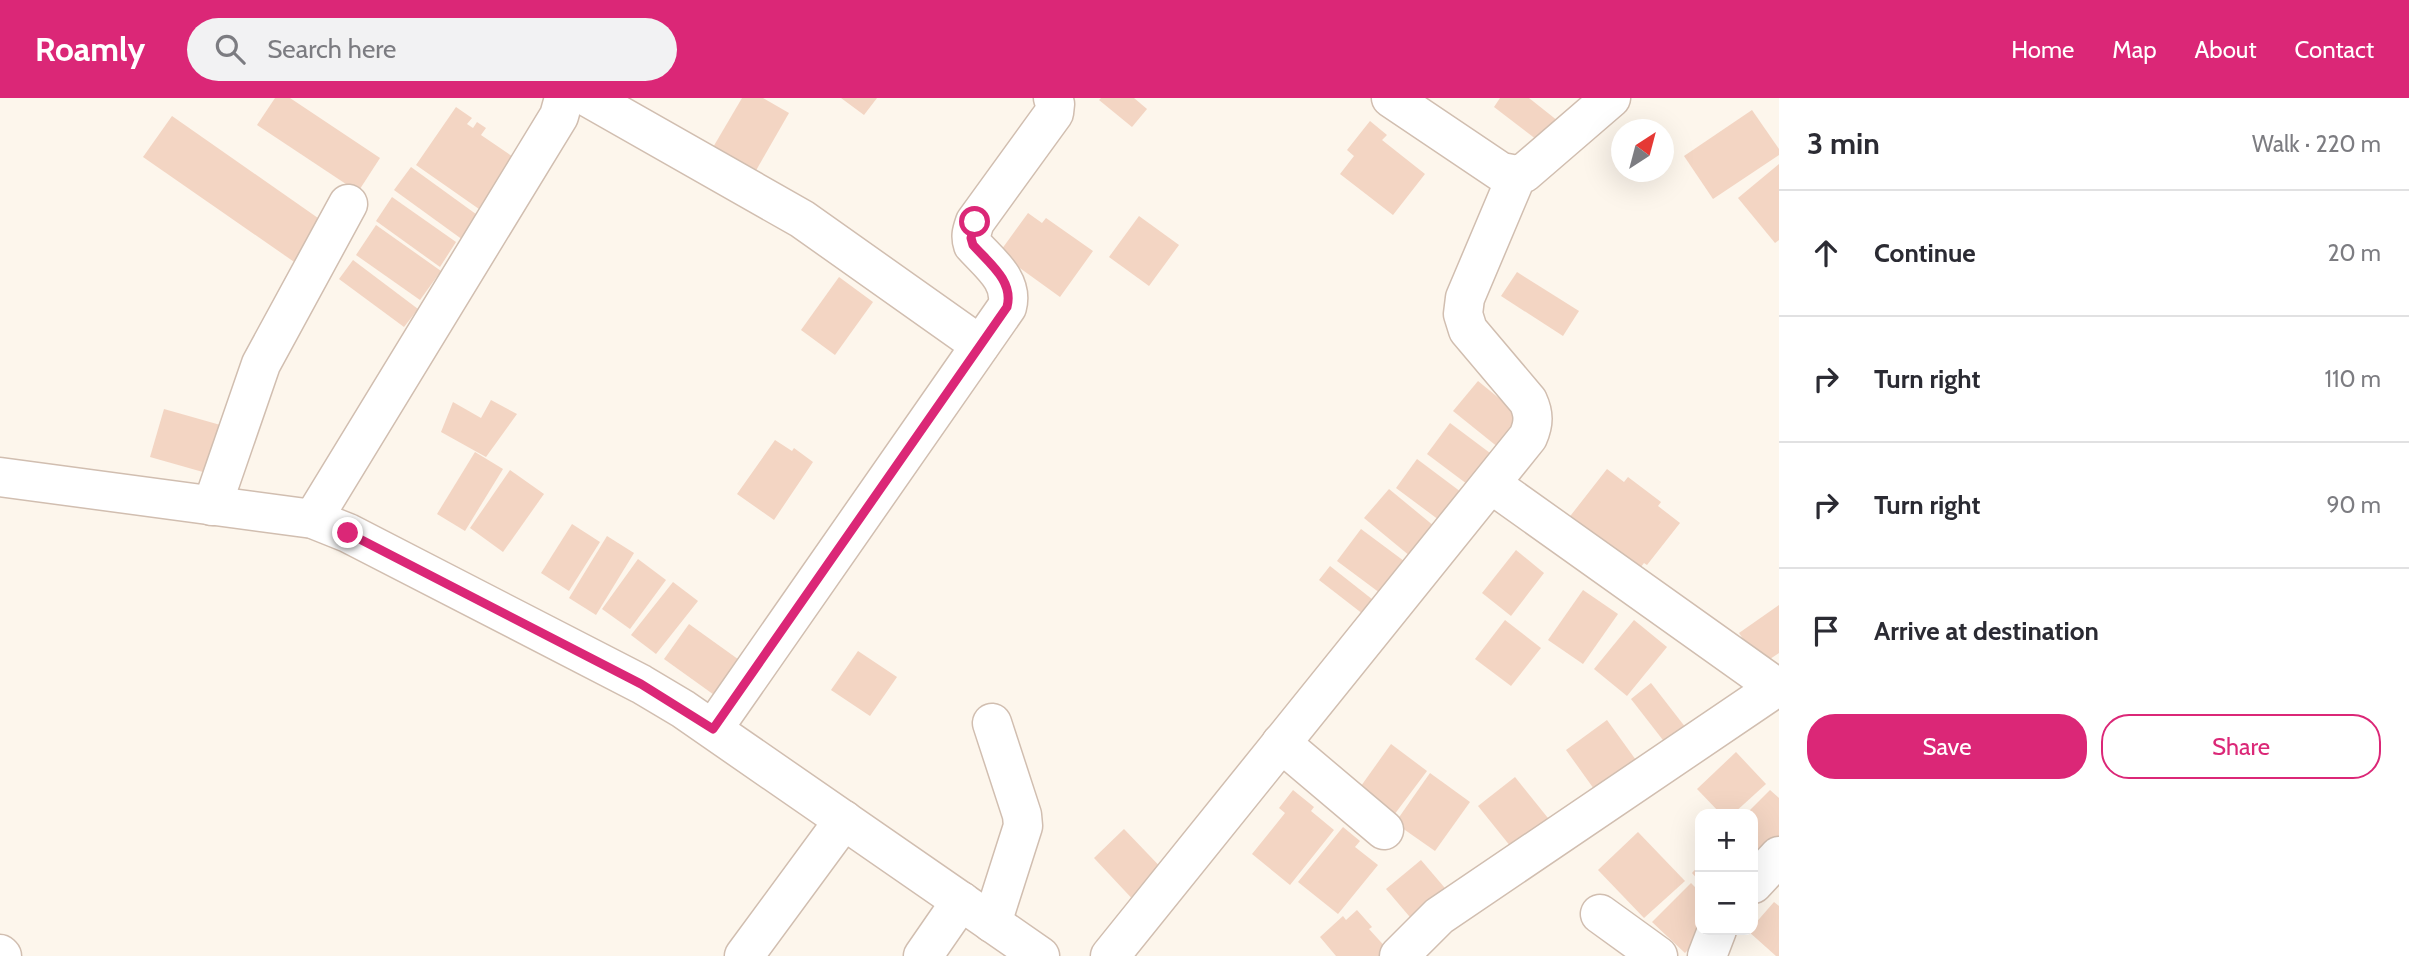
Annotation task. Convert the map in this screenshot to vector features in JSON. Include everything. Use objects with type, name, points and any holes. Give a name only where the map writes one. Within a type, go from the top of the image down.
[{"type":"street","points":[[313,519],[559,116],[564,98]]},
{"type":"street","points":[[589,98],[802,219],[980,345]]},
{"type":"street","points":[[713,729],[1007,307],[1010,296],[1008,287],[973,245],[972,230],[975,222],[1054,113],[1053,98]]},
{"type":"street","points":[[1391,98],[1501,172],[1517,176],[1524,173],[1611,98]]},
{"type":"street","points":[[1110,956],[1528,437],[1533,413],[1528,401],[1468,330],[1463,314],[1465,298],[1517,176]]},
{"type":"street","points":[[212,506],[261,364],[348,204]]},
{"type":"street","points":[[0,477],[313,519],[348,533],[641,684],[713,729],[1040,956]]},
{"type":"street","points":[[1403,955],[1439,916],[1778,688],[1491,484]]},
{"type":"street","points":[[992,723],[1022,815],[1023,826],[992,923]]},
{"type":"street","points":[[1281,743],[1384,830]]},
{"type":"street","points":[[744,956],[844,820]]},
{"type":"street","points":[[1758,879],[1779,856]]},
{"type":"street","points":[[923,956],[961,901]]},
{"type":"street","points":[[1600,914],[1658,956]]},
{"type":"street","points":[[1707,956],[1715,935]]},
{"type":"building","points":[[275,98],[290,98],[380,158],[358,192],[257,125]]},
{"type":"building","points":[[742,98],[763,98],[789,113],[754,174],[712,149]]},
{"type":"building","points":[[841,98],[877,98],[864,115]]},
{"type":"building","points":[[1134,98],[1147,109],[1132,127],[1099,100]]},
{"type":"building","points":[[1500,98],[1529,98],[1558,121],[1541,143],[1494,107]]},
{"type":"building","points":[[456,107],[472,118],[467,124],[473,128],[477,122],[486,128],[481,135],[525,165],[489,216],[416,165]]},
{"type":"building","points":[[1752,110],[1779,149],[1779,155],[1713,199],[1684,156]]},
{"type":"building","points":[[172,116],[328,225],[300,266],[143,157]]},
{"type":"building","points":[[1370,121],[1387,135],[1382,140],[1425,174],[1393,215],[1340,174],[1354,156],[1347,150]]},
{"type":"building","points":[[1779,164],[1779,240],[1775,243],[1738,198]]},
{"type":"building","points":[[411,167],[480,217],[463,240],[394,190]]},
{"type":"building","points":[[392,197],[456,242],[440,267],[376,221]]},
{"type":"building","points":[[1028,213],[1042,223],[1046,218],[1093,251],[1060,297],[999,253]]},
{"type":"building","points":[[1139,216],[1179,245],[1149,286],[1109,257]]},
{"type":"building","points":[[376,225],[441,271],[420,300],[356,255]]},
{"type":"building","points":[[353,260],[418,309],[404,327],[339,279]]},
{"type":"building","points":[[1517,272],[1579,311],[1563,336],[1501,296]]},
{"type":"building","points":[[839,277],[873,302],[835,355],[801,330]]},
{"type":"building","points":[[1478,381],[1528,422],[1504,452],[1453,411]]},
{"type":"building","points":[[491,400],[517,414],[486,457],[441,432],[453,402],[481,418]]},
{"type":"building","points":[[164,409],[231,428],[217,476],[150,457]]},
{"type":"building","points":[[1450,423],[1498,459],[1475,490],[1427,454]]},
{"type":"building","points":[[775,440],[792,451],[794,448],[813,462],[774,520],[737,494]]},
{"type":"building","points":[[475,452],[503,469],[465,531],[437,514]]},
{"type":"building","points":[[1417,459],[1465,495],[1443,523],[1396,488]]},
{"type":"building","points":[[1607,469],[1624,482],[1628,477],[1661,502],[1658,506],[1680,523],[1647,565],[1644,563],[1633,577],[1564,524]]},
{"type":"building","points":[[510,470],[544,494],[503,552],[470,528]]},
{"type":"building","points":[[1389,489],[1440,531],[1416,561],[1364,518]]},
{"type":"building","points":[[572,524],[600,542],[569,591],[541,573]]},
{"type":"building","points":[[1361,529],[1408,564],[1384,596],[1337,561]]},
{"type":"building","points":[[607,536],[634,553],[596,615],[569,598]]},
{"type":"building","points":[[1516,550],[1544,573],[1511,616],[1482,593]]},
{"type":"building","points":[[638,559],[666,580],[630,629],[602,609]]},
{"type":"building","points":[[1330,566],[1382,607],[1372,621],[1319,580]]},
{"type":"building","points":[[673,582],[698,601],[656,654],[631,635]]},
{"type":"building","points":[[1583,590],[1618,614],[1583,664],[1548,640]]},
{"type":"building","points":[[1779,605],[1779,653],[1761,665],[1739,633]]},
{"type":"building","points":[[1505,620],[1541,648],[1511,686],[1475,659]]},
{"type":"building","points":[[1634,620],[1667,647],[1627,696],[1594,669]]},
{"type":"building","points":[[689,624],[742,662],[717,697],[664,659]]},
{"type":"building","points":[[858,651],[897,677],[870,716],[831,690]]},
{"type":"building","points":[[1651,683],[1693,737],[1673,753],[1631,699]]},
{"type":"building","points":[[1607,720],[1641,767],[1599,796],[1566,750]]},
{"type":"building","points":[[1391,744],[1427,771],[1391,819],[1356,793]]},
{"type":"building","points":[[1736,752],[1766,784],[1738,809],[1716,809],[1697,789]]},
{"type":"building","points":[[1430,773],[1470,802],[1435,851],[1395,823]]},
{"type":"building","points":[[1515,777],[1552,823],[1515,852],[1478,806]]},
{"type":"building","points":[[1293,790],[1314,807],[1311,811],[1334,830],[1290,885],[1252,854],[1285,813],[1279,808]]},
{"type":"building","points":[[1770,790],[1779,798],[1779,853],[1769,863],[1758,852],[1758,809],[1751,809]]},
{"type":"building","points":[[1343,827],[1360,841],[1355,847],[1378,865],[1338,914],[1298,882]]},
{"type":"building","points":[[1124,829],[1170,877],[1139,906],[1094,858]]},
{"type":"building","points":[[1638,832],[1685,881],[1644,918],[1598,870]]},
{"type":"building","points":[[1421,860],[1450,894],[1415,923],[1386,889]]},
{"type":"building","points":[[1691,883],[1695,887],[1695,935],[1703,935],[1685,953],[1652,922]]},
{"type":"building","points":[[1774,902],[1779,906],[1779,956],[1752,935],[1758,935],[1758,920]]},
{"type":"building","points":[[1357,910],[1372,927],[1369,929],[1389,951],[1384,956],[1336,956],[1320,937],[1343,916],[1346,920]]},
{"type":"route","points":[[348,533],[641,684],[713,729],[1007,307],[1010,296],[1008,287],[973,245],[971,238],[975,222]]}]
